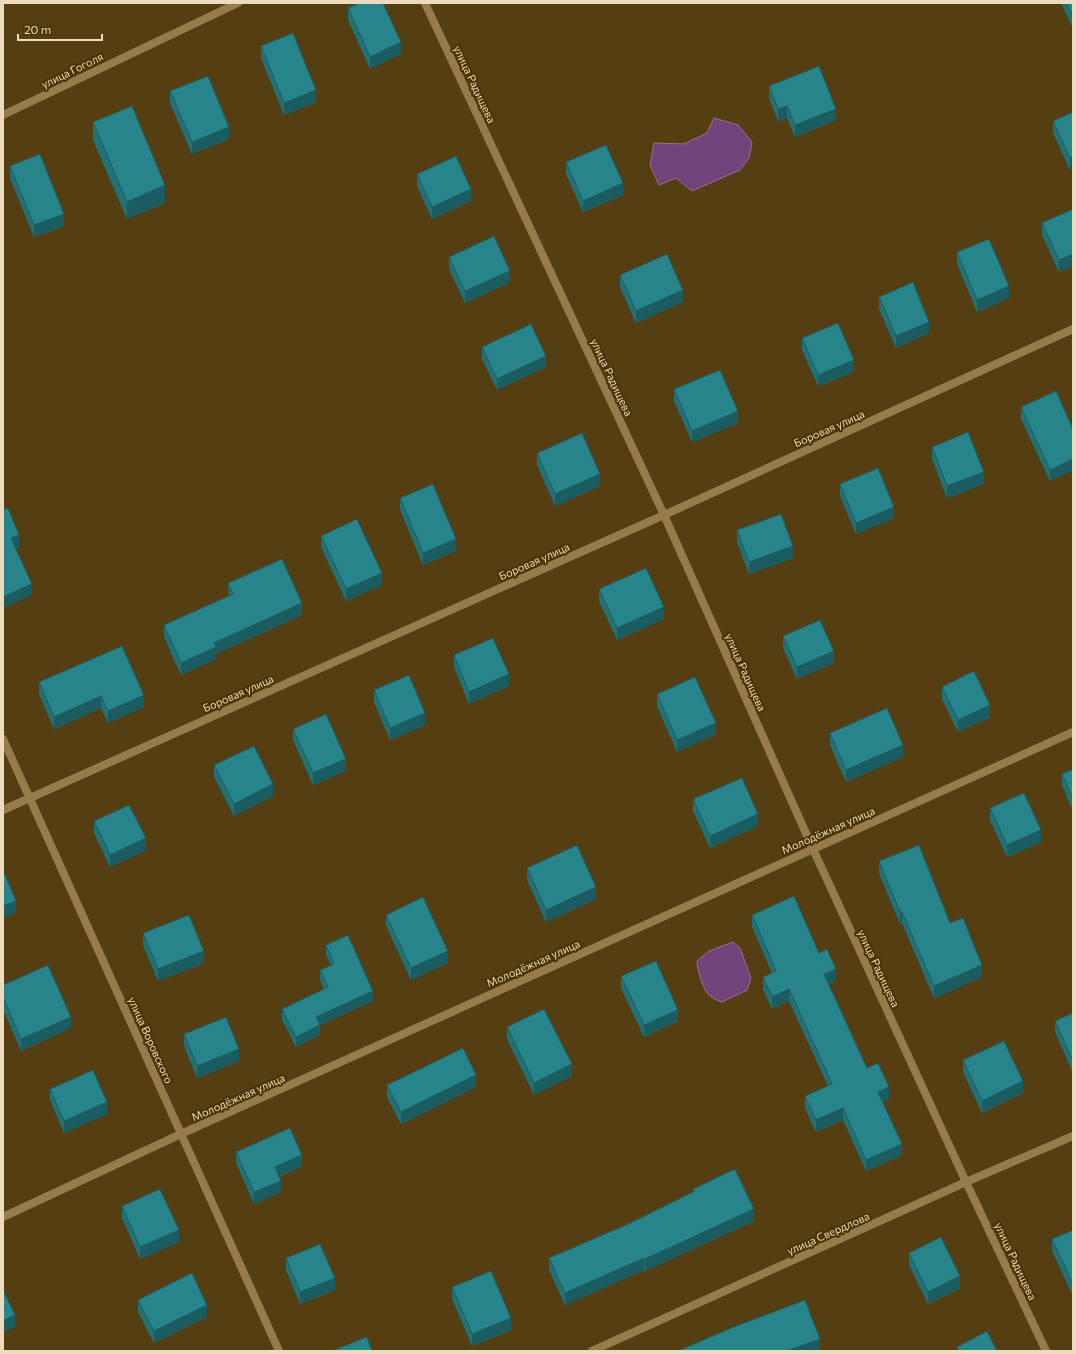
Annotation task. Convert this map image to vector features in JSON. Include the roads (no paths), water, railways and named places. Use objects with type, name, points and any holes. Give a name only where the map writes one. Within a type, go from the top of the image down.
[{"type":"street","name":"улица Гоголя","points":[[3,115],[238,3]]},
{"type":"street","name":"улица Радищева","points":[[425,3],[664,515],[812,849],[1046,1351]]},
{"type":"street","name":"Боровая улица","points":[[3,810],[664,515],[1073,330]]},
{"type":"street","name":"Молодёжная улица","points":[[3,1217],[181,1134],[1073,732]]},
{"type":"street","name":"улица Воровского","points":[[3,739],[278,1351]]},
{"type":"street","name":"улица Свердлова","points":[[592,1351],[966,1182],[1073,1136]]}]
